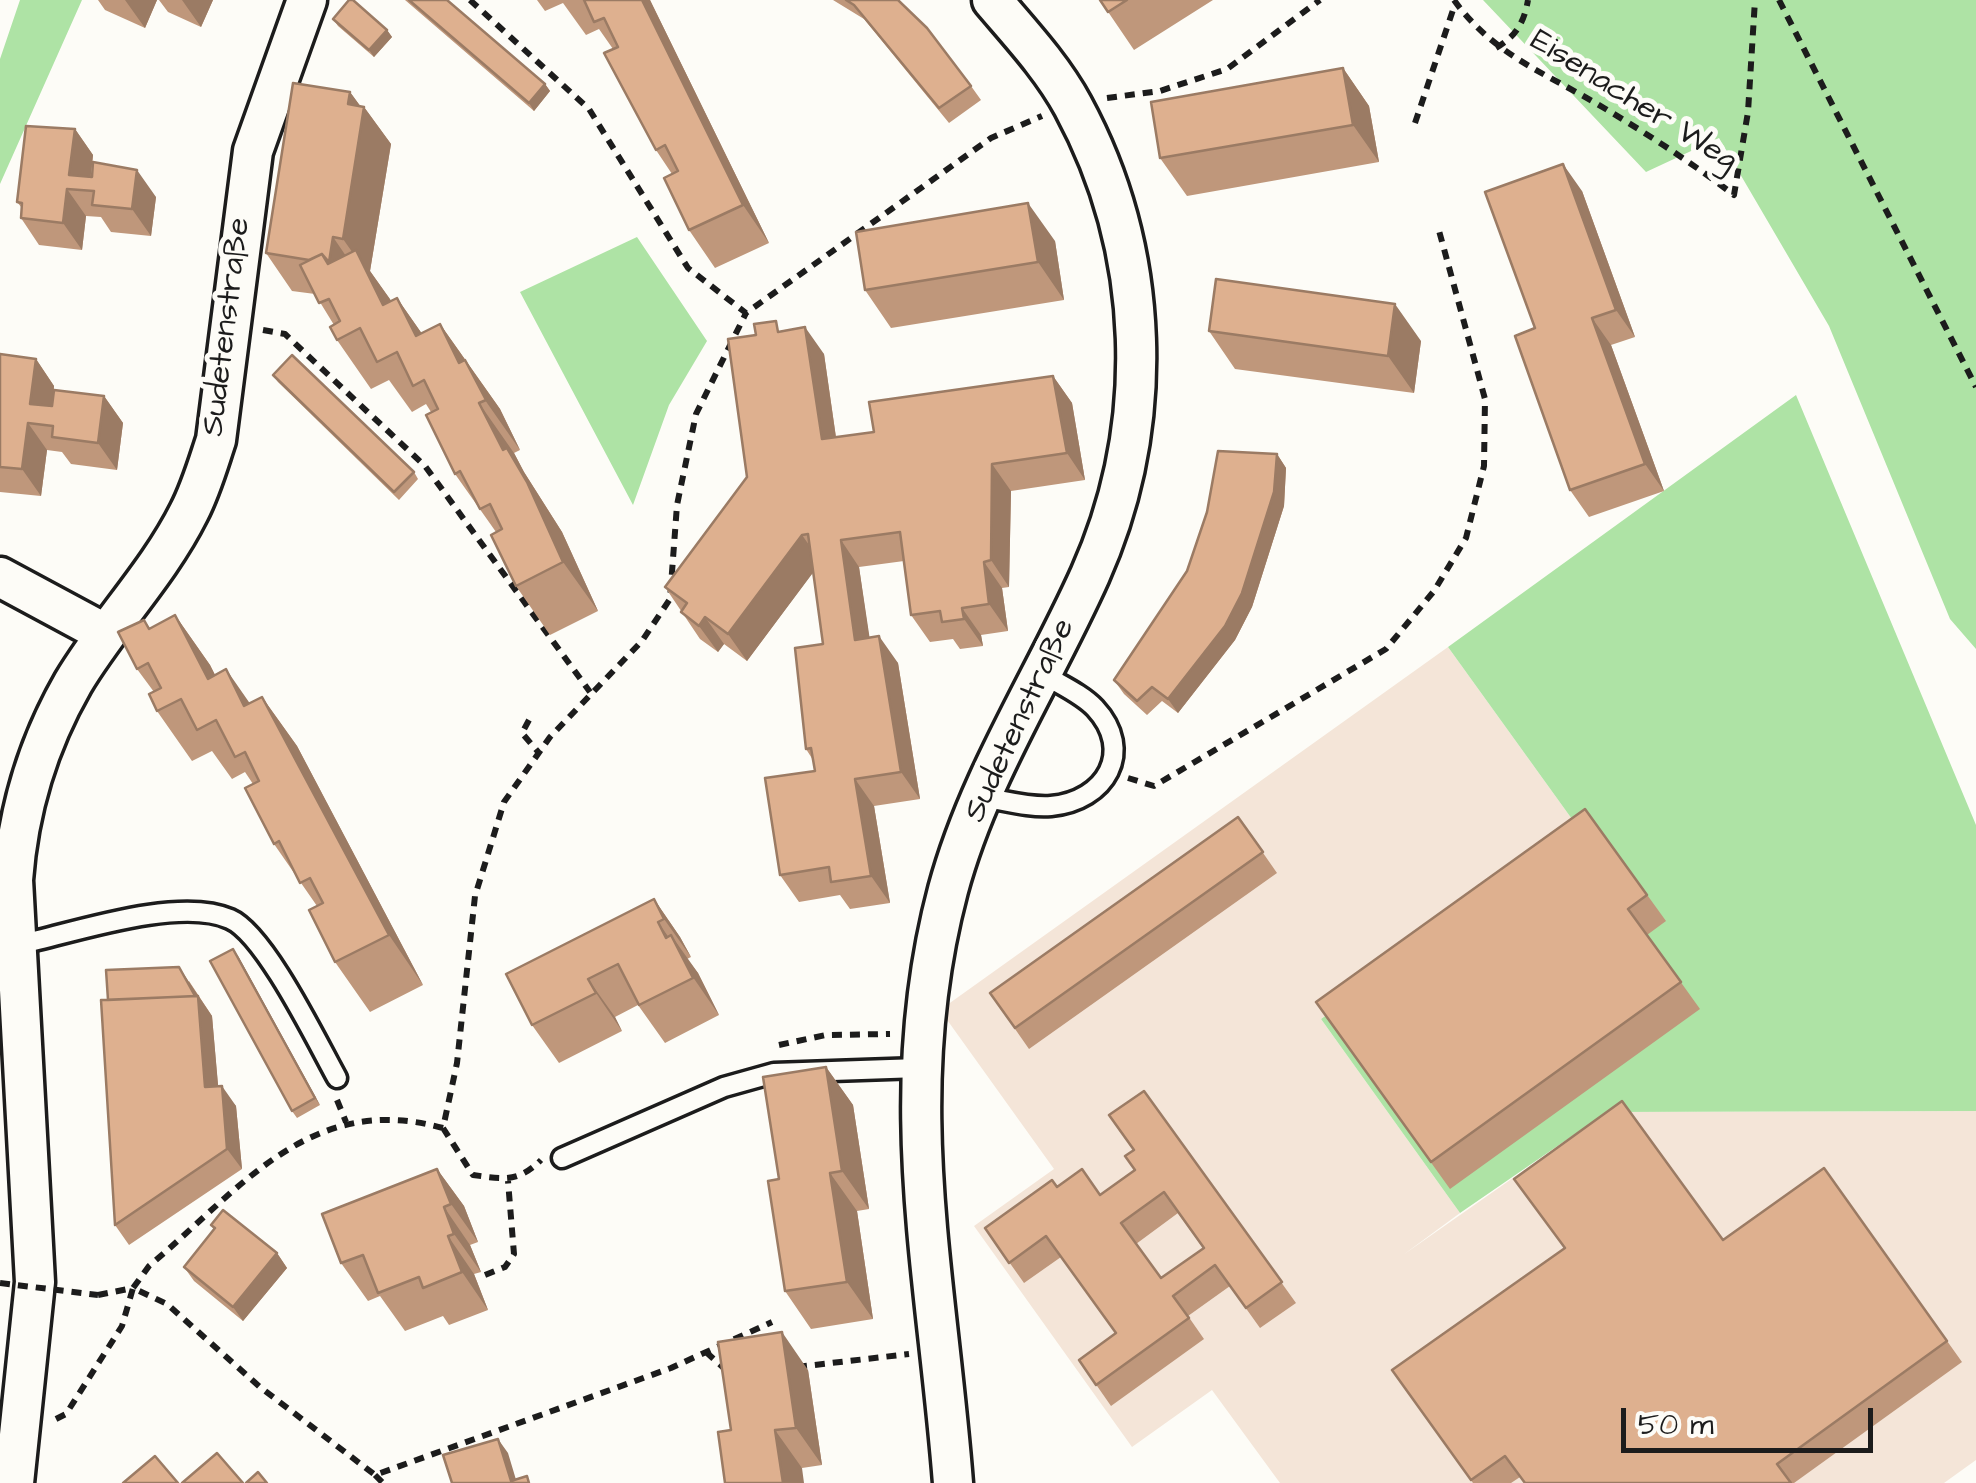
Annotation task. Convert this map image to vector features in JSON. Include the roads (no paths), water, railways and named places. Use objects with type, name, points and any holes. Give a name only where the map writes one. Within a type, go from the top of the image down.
[{"type":"street","name":"Sudetenstraße","points":[[14,1483],[35,1282],[13,880],[19,818],[42,745],[73,683],[170,544],[201,485],[216,440],[252,151],[307,0]]},
{"type":"street","name":"Sudetenstraße","points":[[953,1483],[943,1350],[922,1207],[919,1068],[948,890],[981,797],[1092,571],[1123,470],[1136,409],[1134,296],[1125,242],[1104,170],[1071,103],[992,0]]},
{"type":"street","points":[[0,576],[106,634]]},
{"type":"lane","points":[[981,797],[1050,807],[1097,789],[1112,772],[1117,754],[1109,726],[1093,706],[1043,674]]},
{"type":"lane","points":[[18,944],[182,911],[232,919],[266,953],[338,1078]]},
{"type":"lane","points":[[562,1158],[724,1088],[774,1073],[919,1068]]}]
